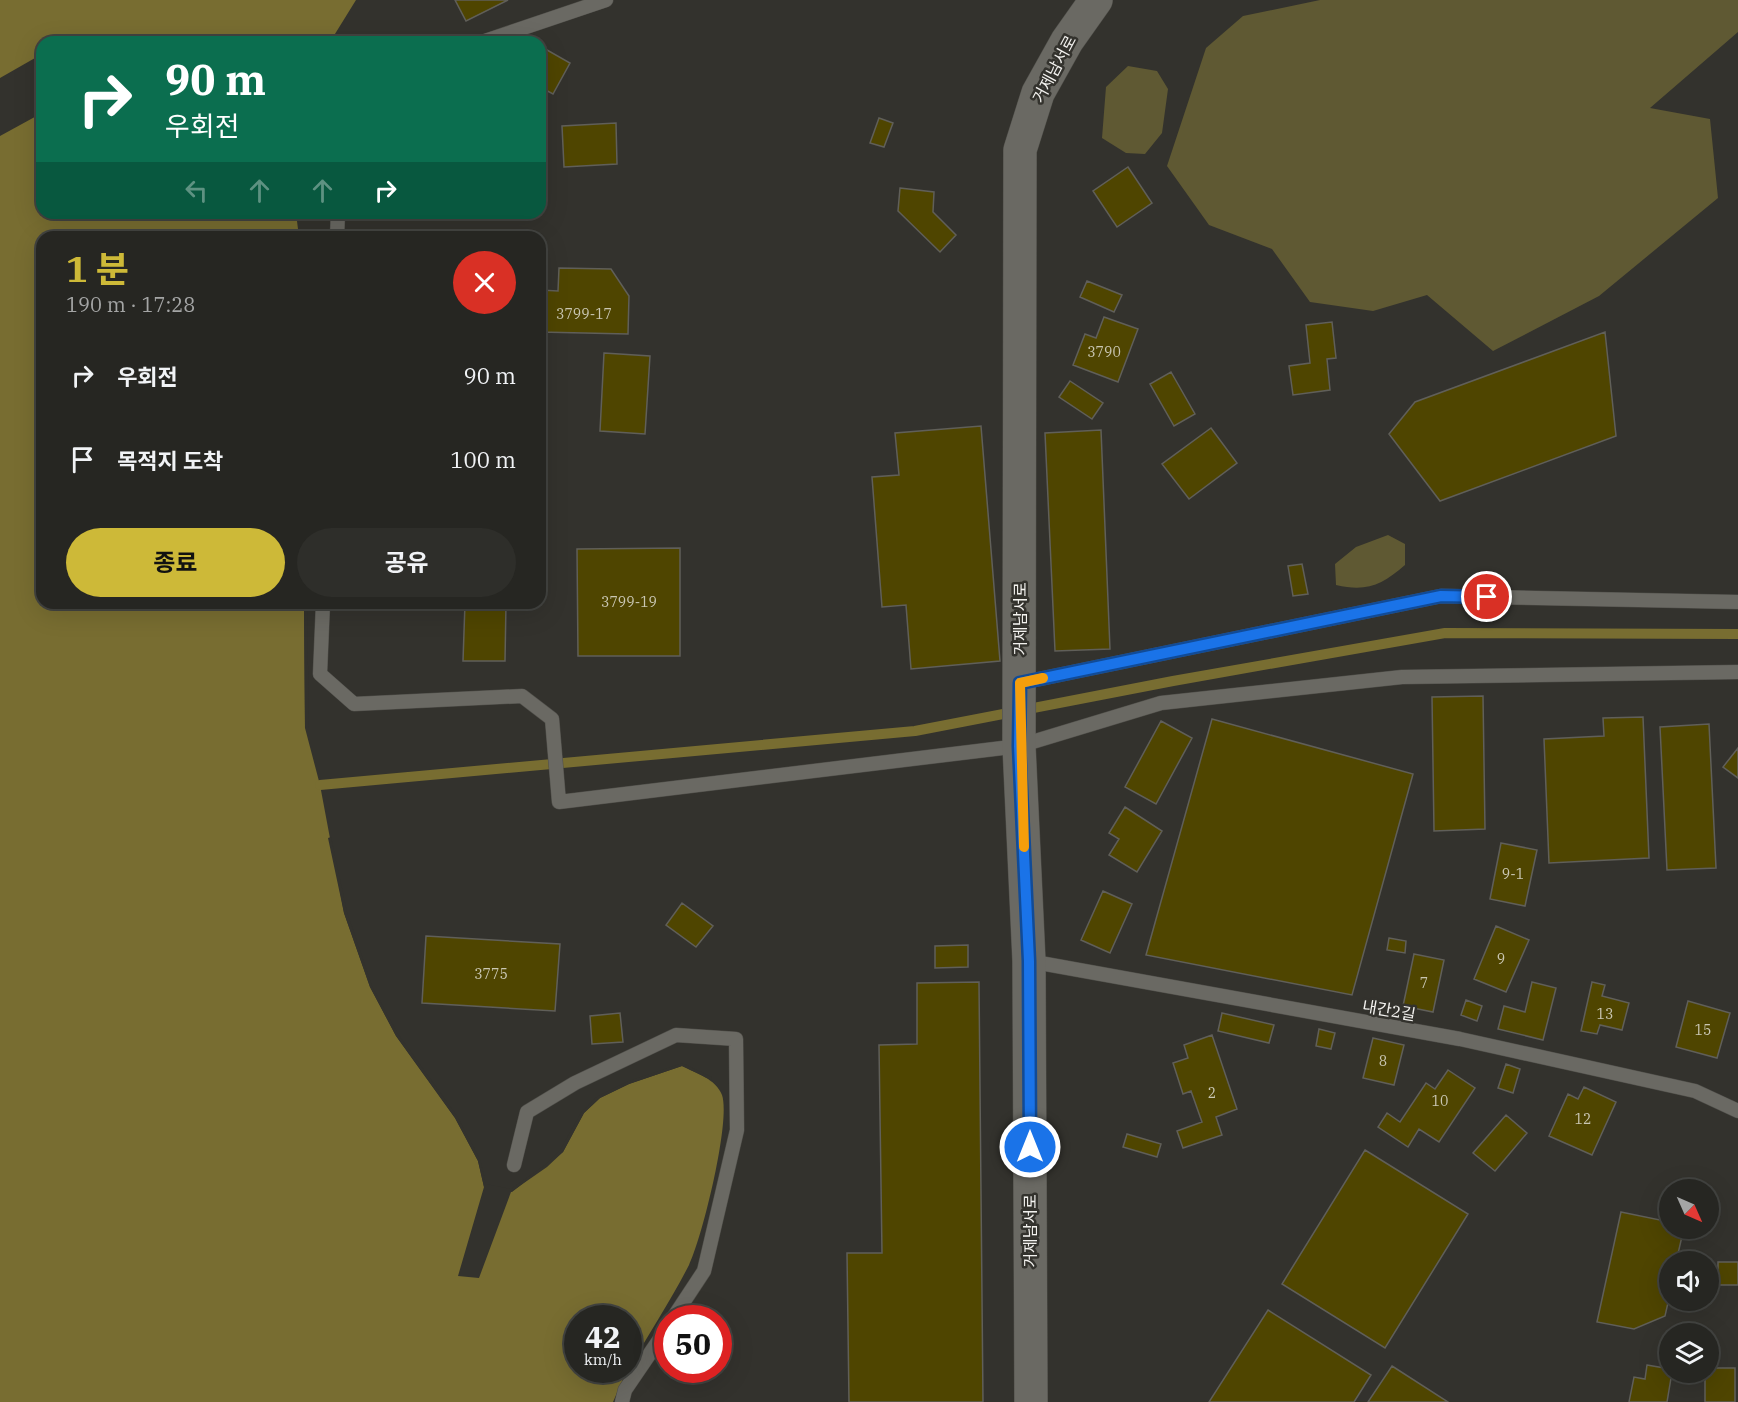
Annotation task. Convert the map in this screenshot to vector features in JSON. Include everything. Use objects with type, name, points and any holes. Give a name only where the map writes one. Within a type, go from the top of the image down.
[{"type":"main road","name":"거제남서로","points":[[1031,1402],[1029,961],[1019,746],[1020,150],[1038,93],[1067,41],[1096,0]]},
{"type":"lane","points":[[500,36],[606,0]]},
{"type":"lane","points":[[1020,683],[1441,596],[1738,602]]},
{"type":"lane","points":[[323,609],[320,674],[354,704],[522,696],[552,719],[560,802],[1019,746],[1161,703],[1402,677],[1738,672]]},
{"type":"lane","name":"내간2길","points":[[1029,961],[1460,1039],[1695,1091],[1738,1111]]},
{"type":"lane","points":[[514,1165],[527,1112],[575,1083],[676,1035],[736,1039],[737,1130],[704,1271],[682,1305]]},
{"type":"lane","points":[[622,1402],[625,1390],[654,1348]]},
{"type":"shaded area","points":[[0,0],[356,0],[334,36],[36,36],[36,219],[297,219],[298,231],[36,231],[36,609],[304,609],[305,728],[320,785],[344,913],[370,987],[396,1036],[455,1118],[478,1161],[484,1187],[512,1192],[563,1152],[584,1113],[600,1098],[629,1084],[682,1066],[705,1077],[719,1089],[724,1109],[719,1153],[701,1231],[689,1265],[667,1305],[654,1305],[654,1326],[642,1346],[642,1305],[564,1305],[564,1383],[621,1383],[613,1402],[0,1402]]},
{"type":"shaded area","points":[[1320,0],[1738,0],[1738,32],[1650,108],[1710,119],[1718,198],[1599,296],[1493,351],[1427,295],[1373,311],[1310,302],[1272,249],[1209,225],[1167,166],[1206,48],[1243,16]]},
{"type":"shaded area","points":[[1128,66],[1157,71],[1168,89],[1162,133],[1145,154],[1126,153],[1102,138],[1106,87]]},
{"type":"shaded area","points":[[1388,535],[1405,544],[1405,565],[1389,578],[1374,585],[1357,588],[1336,585],[1335,564],[1356,547]]},
{"type":"pier","points":[[36,57],[36,116],[0,136],[0,78]]},
{"type":"pier","points":[[304,609],[307,609],[309,728],[305,728]]},
{"type":"pier","points":[[331,837],[347,912],[372,986],[398,1034],[457,1116],[480,1159],[486,1184],[511,1189],[545,1165],[560,1150],[582,1111],[598,1096],[628,1081],[682,1063],[712,1077],[711,1080],[682,1066],[629,1084],[600,1098],[584,1113],[563,1152],[547,1167],[511,1192],[479,1278],[458,1276],[484,1187],[478,1161],[455,1118],[396,1036],[370,987],[344,913],[328,838]]},
{"type":"building","points":[[455,0],[508,0],[466,21]]},
{"type":"building","points":[[546,49],[570,63],[553,94],[546,90]]},
{"type":"building","points":[[879,118],[893,123],[884,147],[870,143]]},
{"type":"building","points":[[616,123],[617,164],[564,167],[562,126]]},
{"type":"building","points":[[1128,167],[1152,203],[1117,227],[1093,191]]},
{"type":"building","points":[[900,188],[934,192],[933,212],[956,235],[940,252],[898,211]]},
{"type":"building","points":[[559,268],[611,269],[629,296],[628,334],[546,332],[546,290],[558,291]]},
{"type":"building","points":[[1087,281],[1122,295],[1114,312],[1080,297]]},
{"type":"building","points":[[1104,317],[1138,329],[1118,382],[1073,365],[1085,334],[1096,338]]},
{"type":"building","points":[[1332,322],[1336,358],[1327,359],[1330,390],[1293,395],[1289,366],[1310,363],[1306,325]]},
{"type":"building","points":[[1605,332],[1616,436],[1440,501],[1389,434],[1415,402]]},
{"type":"building","points":[[604,353],[650,356],[645,434],[600,431]]},
{"type":"building","points":[[1171,372],[1195,414],[1174,426],[1150,384]]},
{"type":"building","points":[[1070,381],[1103,403],[1092,419],[1059,397]]},
{"type":"building","points":[[981,426],[1000,661],[911,669],[906,605],[882,607],[872,477],[899,475],[895,433]]},
{"type":"building","points":[[1211,428],[1237,463],[1189,499],[1162,464]]},
{"type":"building","points":[[1101,430],[1110,649],[1055,651],[1045,433]]},
{"type":"building","points":[[680,548],[680,656],[578,656],[577,549]]},
{"type":"building","points":[[1302,564],[1308,594],[1293,596],[1288,566]]},
{"type":"building","points":[[465,609],[506,609],[505,661],[463,661]]},
{"type":"building","points":[[1483,696],[1485,829],[1434,831],[1432,697]]},
{"type":"building","points":[[1643,717],[1649,858],[1549,863],[1544,739],[1604,736],[1603,718]]},
{"type":"building","points":[[1212,719],[1413,774],[1352,995],[1146,955]]},
{"type":"building","points":[[1161,721],[1192,738],[1156,804],[1125,787]]},
{"type":"building","points":[[1709,724],[1716,868],[1667,870],[1660,727]]},
{"type":"building","points":[[1738,748],[1738,778],[1723,767]]},
{"type":"building","points":[[1125,807],[1162,831],[1137,872],[1109,855],[1119,839],[1109,833]]},
{"type":"building","points":[[1501,843],[1537,850],[1525,906],[1490,899]]},
{"type":"building","points":[[1103,891],[1132,904],[1110,953],[1081,940]]},
{"type":"building","points":[[682,903],[713,926],[696,947],[666,925]]},
{"type":"building","points":[[1496,926],[1529,940],[1506,992],[1474,979]]},
{"type":"building","points":[[426,936],[560,944],[555,1011],[422,1003]]},
{"type":"building","points":[[1389,938],[1406,941],[1405,953],[1387,950]]},
{"type":"building","points":[[968,945],[968,967],[935,968],[935,946]]},
{"type":"building","points":[[1414,954],[1444,960],[1433,1012],[1403,1006]]},
{"type":"building","points":[[979,982],[983,1402],[849,1402],[847,1253],[882,1253],[879,1045],[917,1044],[917,983]]},
{"type":"building","points":[[1532,982],[1556,988],[1543,1040],[1498,1029],[1504,1006],[1525,1012]]},
{"type":"building","points":[[1592,982],[1605,985],[1602,996],[1629,1003],[1622,1030],[1600,1025],[1597,1034],[1581,1031]]},
{"type":"building","points":[[1466,1000],[1482,1006],[1477,1021],[1461,1015]]},
{"type":"building","points":[[1688,1001],[1730,1013],[1717,1058],[1676,1047]]},
{"type":"building","points":[[620,1013],[623,1042],[592,1044],[590,1016]]},
{"type":"building","points":[[1222,1013],[1274,1025],[1269,1043],[1218,1031]]},
{"type":"building","points":[[1319,1029],[1335,1033],[1331,1049],[1316,1046]]},
{"type":"building","points":[[1212,1035],[1237,1109],[1216,1117],[1222,1135],[1183,1148],[1177,1131],[1202,1122],[1191,1091],[1183,1094],[1173,1063],[1188,1058],[1184,1045]]},
{"type":"building","points":[[1373,1038],[1404,1045],[1394,1085],[1363,1078]]},
{"type":"building","points":[[1506,1064],[1520,1069],[1513,1093],[1498,1088]]},
{"type":"building","points":[[1448,1070],[1475,1088],[1439,1142],[1419,1129],[1408,1147],[1378,1127],[1387,1113],[1400,1122],[1426,1083],[1435,1089]]},
{"type":"building","points":[[1584,1087],[1616,1102],[1592,1155],[1549,1136],[1568,1094],[1578,1099]]},
{"type":"building","points":[[1506,1115],[1527,1133],[1495,1171],[1473,1153]]},
{"type":"building","points":[[1127,1134],[1161,1144],[1157,1157],[1123,1147]]},
{"type":"building","points":[[1365,1150],[1468,1214],[1385,1348],[1282,1284]]},
{"type":"building","points":[[1621,1212],[1659,1220],[1659,1239],[1681,1239],[1679,1251],[1659,1251],[1659,1311],[1666,1311],[1665,1316],[1634,1329],[1597,1322]]},
{"type":"building","points":[[1719,1262],[1738,1262],[1738,1285],[1719,1285]]},
{"type":"building","points":[[1268,1310],[1371,1375],[1354,1402],[1209,1402]]},
{"type":"building","points":[[1647,1365],[1659,1367],[1659,1383],[1670,1383],[1667,1402],[1629,1402],[1634,1377],[1645,1379]]},
{"type":"building","points":[[1392,1366],[1448,1402],[1368,1402]]},
{"type":"building","points":[[1719,1368],[1735,1368],[1735,1402],[1705,1402],[1705,1383],[1719,1383]]},
{"type":"waterway","points":[[320,785],[915,731],[1173,681],[1445,633],[1738,634]]},
{"type":"slow traffic","points":[[1024,847],[1019,746],[1020,683],[1043,678]]},
{"type":"route","points":[[1030,1147],[1029,961],[1019,746],[1020,683],[1441,596],[1487,597]]}]
